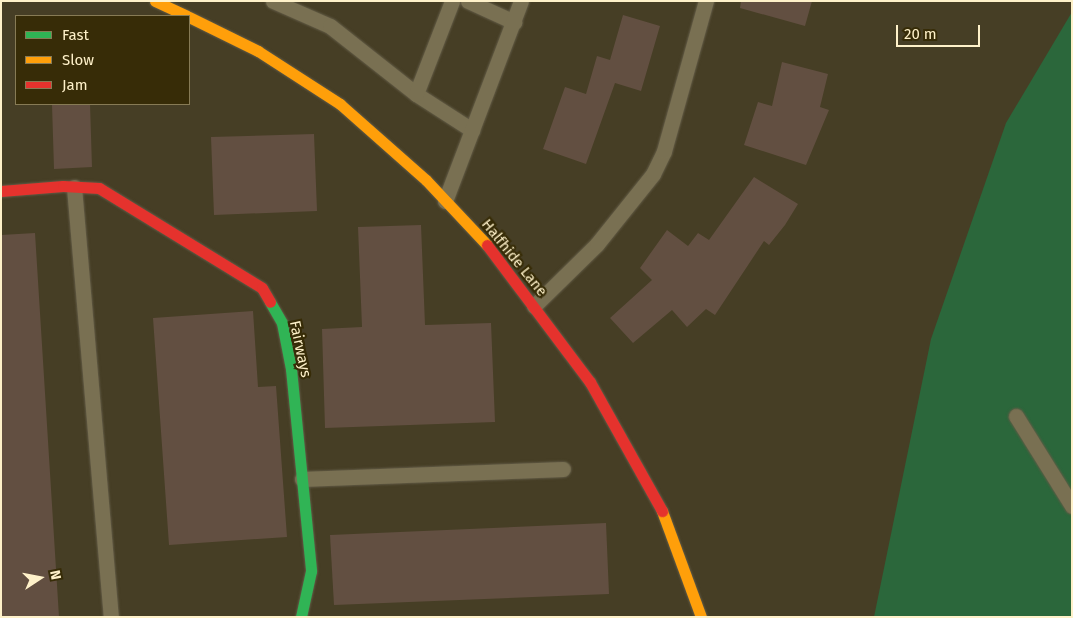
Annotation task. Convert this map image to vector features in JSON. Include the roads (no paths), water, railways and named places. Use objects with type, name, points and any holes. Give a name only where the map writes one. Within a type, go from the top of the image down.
[{"type":"main road","name":"Halfhide Lane","points":[[155,1],[184,15]]},
{"type":"main road","name":"Halfhide Lane","points":[[190,18],[258,51],[340,104],[445,201],[501,260],[590,382],[659,502],[701,617]]},
{"type":"main road","name":"Fairways","points":[[1,191],[74,187],[99,188],[262,288],[282,323],[291,370],[311,571],[301,617]]},
{"type":"lane","points":[[273,1],[298,6],[330,26],[416,94],[472,130]]},
{"type":"lane","points":[[416,94],[452,1]]},
{"type":"lane","points":[[468,1],[514,22]]},
{"type":"lane","points":[[445,201],[522,1]]},
{"type":"lane","points":[[534,306],[597,244],[653,174],[664,151],[706,1]]},
{"type":"lane","points":[[74,187],[110,617]]},
{"type":"lane","points":[[1016,416],[1072,506]]},
{"type":"lane","points":[[302,479],[563,469]]}]
